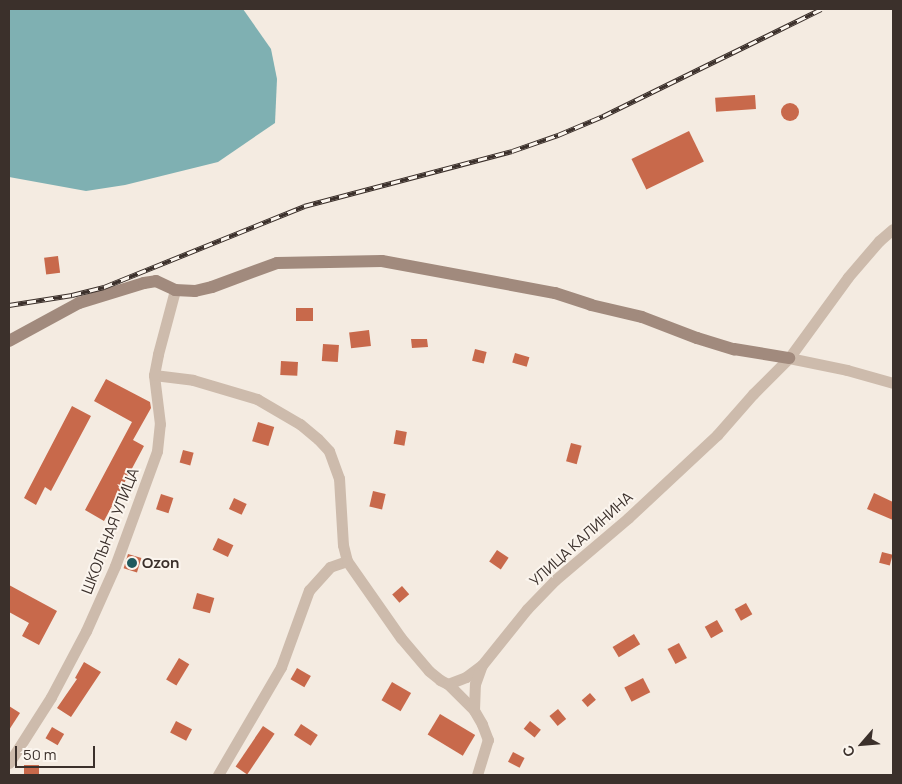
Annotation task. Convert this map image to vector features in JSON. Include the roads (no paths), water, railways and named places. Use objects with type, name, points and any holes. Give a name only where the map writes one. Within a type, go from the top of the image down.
[{"type":"street","name":"УЛИЦА КАЛИНИНА","points":[[478,775],[488,740],[474,710],[475,684],[482,665],[527,609],[555,580],[628,518],[717,435],[753,394],[789,358],[848,277],[879,241],[893,229]]},
{"type":"street","points":[[9,341],[79,303],[144,283],[156,281],[175,290],[195,291],[212,287],[278,262],[382,261],[554,293],[591,305],[642,316],[697,338],[734,350],[789,358],[847,370],[893,383]]},
{"type":"street","name":"ШКОЛЬНАЯ УЛИЦА","points":[[9,763],[51,697],[86,632],[116,566],[157,451],[160,424],[154,375],[175,290]]},
{"type":"street","points":[[154,375],[193,380],[257,399],[300,424],[318,439],[329,451],[339,478],[343,545],[347,561],[406,645],[429,672],[448,684],[474,710]]},
{"type":"street","points":[[218,775],[281,666],[309,590],[330,567],[347,561]]},
{"type":"street","points":[[448,684],[466,676],[482,665]]},
{"type":"water","points":[[9,9],[243,9],[271,49],[277,79],[275,123],[218,162],[125,185],[86,191],[9,177]]},
{"type":"railway","points":[[9,305],[72,295],[104,287],[304,206],[512,151],[558,135],[603,116],[821,9]]},
{"type":"place","name":"Ozon","points":[[132,563]]}]
